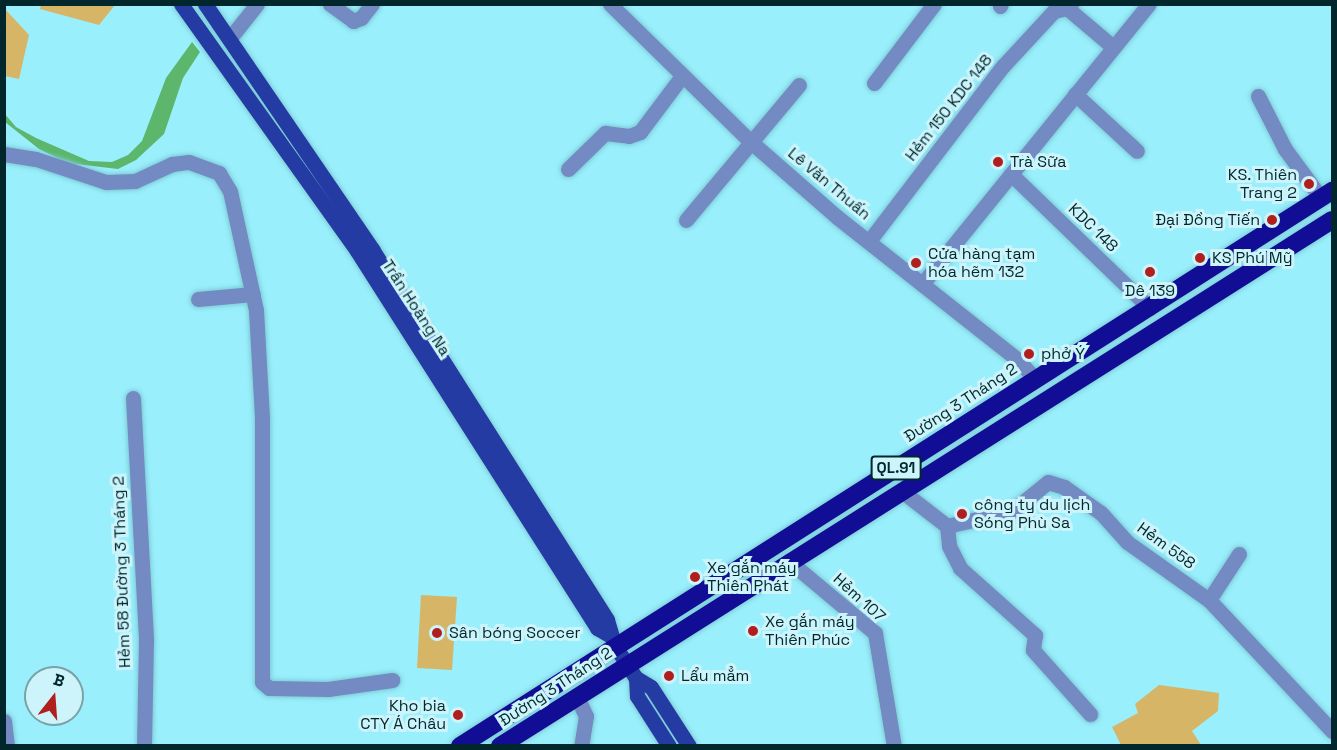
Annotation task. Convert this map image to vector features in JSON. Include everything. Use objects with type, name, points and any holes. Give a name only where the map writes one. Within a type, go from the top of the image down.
[{"type":"highway","name":"Đường 3 Tháng 2","points":[[460,746],[613,641],[1150,308],[1327,195]]},
{"type":"highway","name":"Đường 3 Tháng 2","points":[[501,746],[577,697],[631,672],[789,561],[903,492],[1332,220]]},
{"type":"highway","points":[[1248,244],[1263,264]]},
{"type":"highway","points":[[1207,271],[1220,291]]},
{"type":"main road","name":"Trần Hoàng Na","points":[[181,4],[357,251],[597,627],[613,641]]},
{"type":"main road","name":"Trần Hoàng Na","points":[[211,7],[399,292],[607,620],[613,641],[631,672],[637,696],[669,746]]},
{"type":"main road","points":[[197,26],[211,7]]},
{"type":"main road","points":[[218,54],[230,38]]},
{"type":"main road","name":"Trần Hoàng Na","points":[[631,672],[651,687],[688,746]]},
{"type":"street","points":[[230,38],[257,4]]},
{"type":"street","points":[[330,4],[353,21],[361,18],[372,4]]},
{"type":"street","name":"Lê Văn Thuấn","points":[[610,4],[751,142],[869,241],[1018,360],[1035,379]]},
{"type":"street","points":[[874,83],[934,4]]},
{"type":"street","points":[[922,284],[1149,4]]},
{"type":"street","points":[[1069,7],[1113,47]]},
{"type":"street","name":"Hẻm 150 KDC 148","points":[[869,241],[1003,66],[1054,11],[1069,7]]},
{"type":"street","points":[[568,169],[605,133],[629,136],[640,132],[682,76]]},
{"type":"street","points":[[686,220],[799,85]]},
{"type":"street","points":[[1075,94],[1137,151]]},
{"type":"street","points":[[1258,96],[1285,149],[1327,195]]},
{"type":"street","points":[[4,154],[27,156],[106,182],[135,182],[172,164],[189,162],[219,173],[230,191],[253,294],[262,418],[262,682],[269,688],[328,689],[392,680]]},
{"type":"street","name":"KDC 148","points":[[1011,174],[1150,308]]},
{"type":"street","points":[[198,299],[253,294]]},
{"type":"street","name":"Hẻm 58 Đường 3 Tháng 2","points":[[133,398],[146,641],[144,746]]},
{"type":"street","name":"Hẻm 558","points":[[947,526],[1012,511],[1048,482],[1064,487],[1093,506],[1127,542],[1209,600],[1332,731]]},
{"type":"street","points":[[903,492],[947,526],[951,553],[960,568],[1035,634],[1033,650],[1090,714]]},
{"type":"street","points":[[1209,600],[1239,554]]},
{"type":"street","name":"Hẻm 107","points":[[789,561],[875,633],[894,746]]},
{"type":"street","points":[[577,697],[586,716],[581,746]]},
{"type":"street","points":[[4,721],[7,746]]},
{"type":"shaded area","points":[[41,4],[115,5],[99,25],[40,9]]},
{"type":"shaded area","points":[[5,9],[29,35],[19,79],[5,76]]},
{"type":"shaded area","points":[[192,42],[200,52],[183,78],[164,134],[136,160],[118,169],[67,163],[39,149],[5,122],[4,113],[16,127],[36,138],[89,161],[112,162],[128,155],[142,141],[166,78]]},
{"type":"shaded area","name":"Sân bóng Soccer","points":[[421,595],[457,597],[452,670],[417,668]]},
{"type":"shaded area","points":[[1159,685],[1219,693],[1218,711],[1192,731],[1201,745],[1121,745],[1112,727],[1138,713],[1135,704]]},
{"type":"place","name":"Trà Sữa","points":[[998,162]]},
{"type":"place","name":"KS. Thiên Trang 2","points":[[1309,184]]},
{"type":"place","name":"Đại Đồng Tiến","points":[[1272,220]]},
{"type":"place","name":"KS Phú Mỹ","points":[[1200,258]]},
{"type":"place","name":"Cửa hàng tạm hóa hẽm 132","points":[[916,263]]},
{"type":"place","name":"Dê 139","points":[[1150,272]]},
{"type":"place","name":"phở Ý","points":[[1029,354]]},
{"type":"place","name":"công ty du lịch Sóng Phù Sa","points":[[962,514]]},
{"type":"place","name":"Xe gắn máy Thiên Phát","points":[[695,577]]},
{"type":"place","name":"Xe gắn máy Thiên Phúc","points":[[753,631]]},
{"type":"place","name":"Sân bóng Soccer","points":[[437,633]]},
{"type":"place","name":"Lẩu mẳm","points":[[669,676]]},
{"type":"place","name":"Kho bia CTY Á Châu","points":[[458,715]]}]
